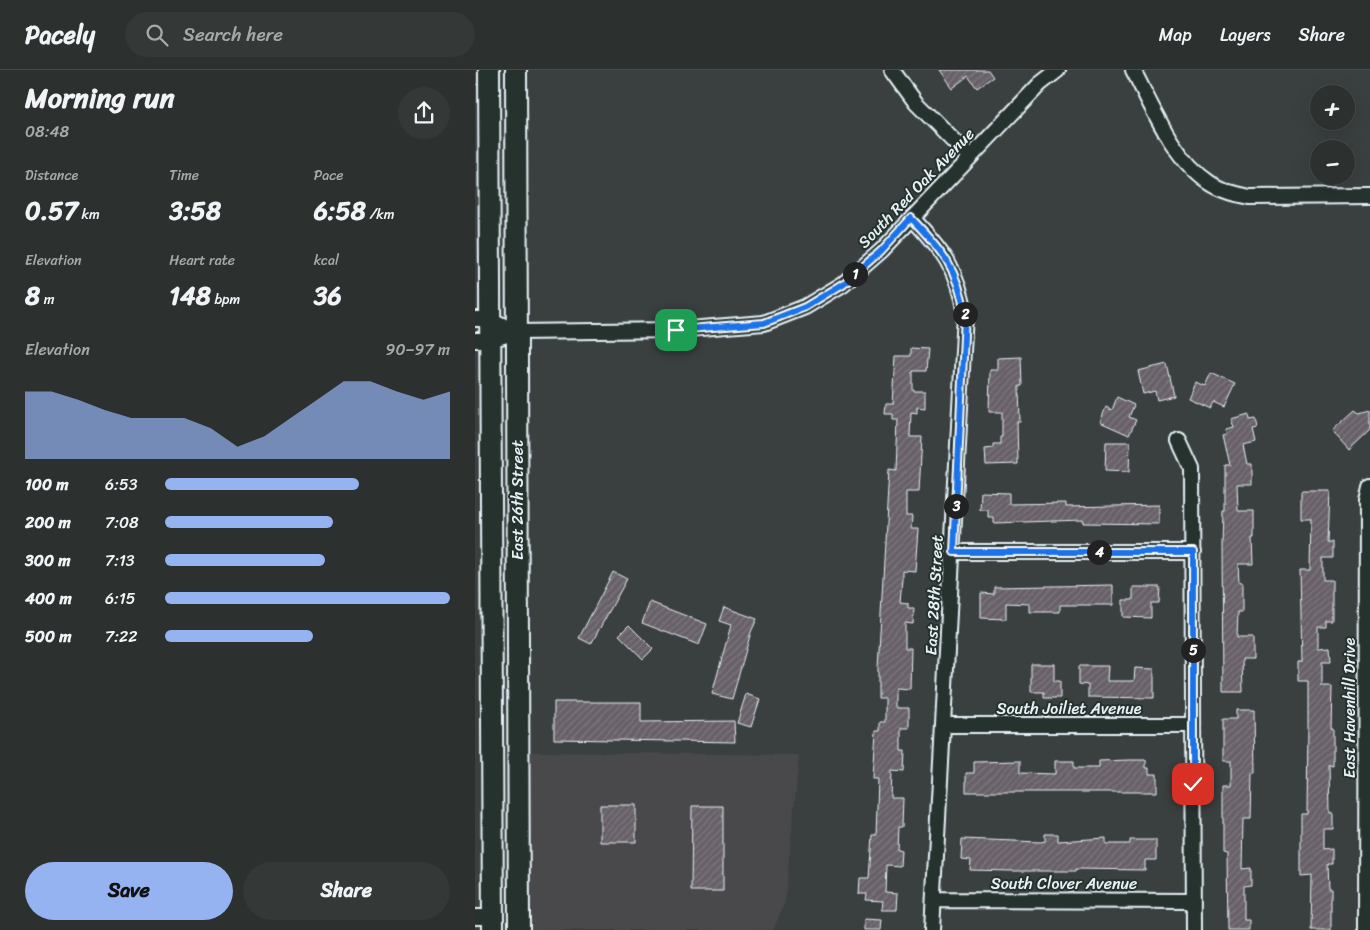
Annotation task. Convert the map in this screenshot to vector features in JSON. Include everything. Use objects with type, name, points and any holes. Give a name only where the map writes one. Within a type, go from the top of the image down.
[{"type":"main road","name":"East 26th Street","points":[[487,922],[482,319],[489,70]]},
{"type":"main road","name":"East 26th Street","points":[[515,70],[519,930]]},
{"type":"street","points":[[892,70],[916,104],[970,157]]},
{"type":"street","name":"South Red Oak Avenue","points":[[482,340],[517,332],[676,330],[764,323],[805,307],[843,284],[881,251],[1040,84],[1058,70]]},
{"type":"street","points":[[1133,70],[1173,144],[1209,183],[1221,189],[1250,197],[1370,196]]},
{"type":"street","name":"East 28th Street","points":[[911,218],[939,247],[949,262],[961,291],[965,314],[945,725],[932,930]]},
{"type":"street","points":[[482,319],[517,332]]},
{"type":"street","points":[[1179,441],[1191,469],[1193,552],[1193,930]]},
{"type":"street","name":"East Havenhill Drive","points":[[1366,930],[1367,500],[1370,486]]},
{"type":"street","points":[[954,552],[1193,552]]},
{"type":"street","name":"South Joiliet Avenue","points":[[945,725],[1193,725]]},
{"type":"street","name":"South Clover Avenue","points":[[934,900],[1193,901]]},
{"type":"shaded area","points":[[530,752],[799,755],[785,902],[773,930],[529,930]]},
{"type":"building","points":[[939,70],[988,70],[993,77],[977,88],[968,76],[952,88]]},
{"type":"building","points":[[911,348],[928,349],[926,371],[913,371],[913,391],[925,391],[925,408],[917,407],[917,413],[911,412],[910,437],[922,437],[919,492],[906,492],[906,516],[912,516],[911,529],[918,529],[915,571],[902,570],[900,602],[908,603],[908,608],[914,608],[913,624],[905,623],[905,648],[911,648],[910,689],[896,688],[896,708],[909,708],[909,728],[901,728],[901,751],[905,751],[904,772],[892,771],[891,798],[903,798],[902,827],[898,827],[897,849],[901,850],[900,866],[886,865],[885,892],[898,893],[897,910],[882,910],[883,901],[866,900],[867,894],[859,894],[860,878],[869,878],[872,835],[876,835],[878,779],[873,779],[876,731],[880,731],[880,722],[885,722],[885,698],[878,698],[878,668],[889,470],[896,471],[898,420],[893,420],[893,414],[885,414],[886,404],[893,404],[896,356],[911,356]]},
{"type":"building","points":[[1021,357],[1022,386],[1019,386],[1020,422],[1017,422],[1018,464],[986,465],[985,449],[993,448],[993,444],[1000,444],[1000,437],[1002,437],[1002,412],[989,412],[990,370],[998,370],[998,358]]},
{"type":"building","points":[[1167,364],[1174,396],[1157,400],[1155,391],[1143,394],[1138,371]]},
{"type":"building","points":[[1211,373],[1235,384],[1224,407],[1213,402],[1210,408],[1188,398],[1195,382],[1205,386]]},
{"type":"building","points":[[1117,397],[1134,405],[1129,417],[1136,420],[1129,435],[1100,422],[1106,407],[1112,410]]},
{"type":"building","points":[[1355,410],[1359,413],[1370,410],[1370,430],[1349,450],[1332,431]]},
{"type":"building","points":[[1249,414],[1250,420],[1256,419],[1258,428],[1253,429],[1256,442],[1243,445],[1247,464],[1252,464],[1252,484],[1237,484],[1238,511],[1254,511],[1253,564],[1238,564],[1239,583],[1242,583],[1242,612],[1238,612],[1237,637],[1253,637],[1253,659],[1242,659],[1243,692],[1223,692],[1223,511],[1225,511],[1225,465],[1230,465],[1223,435],[1227,434],[1226,429],[1234,427],[1231,419]]},
{"type":"building","points":[[1106,442],[1130,442],[1129,472],[1105,471]]},
{"type":"building","points":[[1301,491],[1330,491],[1328,542],[1333,542],[1333,558],[1323,558],[1323,580],[1332,580],[1332,621],[1326,621],[1326,627],[1318,627],[1318,648],[1330,647],[1331,662],[1322,662],[1322,687],[1332,687],[1331,728],[1333,728],[1333,766],[1329,765],[1330,813],[1333,813],[1333,829],[1323,829],[1323,850],[1332,849],[1332,864],[1327,864],[1328,889],[1331,889],[1331,930],[1311,930],[1312,875],[1301,876],[1301,814],[1307,814],[1308,681],[1298,681],[1298,662],[1302,662],[1300,570],[1310,570],[1311,519],[1301,519]]},
{"type":"building","points":[[981,492],[1009,493],[1009,504],[1066,503],[1066,507],[1159,505],[1159,524],[1083,523],[1083,520],[994,523],[994,518],[988,518],[988,510],[980,510]]},
{"type":"building","points":[[613,572],[627,579],[591,644],[579,638]]},
{"type":"building","points":[[1113,585],[1113,605],[1060,605],[1060,612],[1030,612],[1030,604],[1006,603],[1006,619],[981,618],[981,593],[994,594],[994,587]]},
{"type":"building","points":[[1133,587],[1160,587],[1159,603],[1151,603],[1151,618],[1123,617],[1123,600],[1133,600]]},
{"type":"building","points":[[650,602],[707,624],[699,645],[642,623]]},
{"type":"building","points":[[724,607],[757,619],[751,632],[732,699],[712,694],[731,625],[719,621]]},
{"type":"building","points":[[629,625],[653,649],[643,659],[619,635]]},
{"type":"building","points":[[1031,664],[1054,664],[1054,681],[1060,681],[1060,698],[1044,698],[1044,692],[1031,692]]},
{"type":"building","points":[[1079,666],[1108,666],[1107,681],[1134,681],[1135,668],[1154,669],[1154,698],[1088,697],[1088,685],[1079,684]]},
{"type":"building","points":[[746,694],[760,699],[751,727],[737,723]]},
{"type":"building","points":[[554,702],[641,702],[641,722],[734,721],[735,742],[554,739]]},
{"type":"building","points":[[1236,710],[1254,710],[1255,773],[1252,773],[1251,819],[1243,819],[1242,869],[1251,868],[1251,885],[1244,886],[1244,920],[1249,920],[1249,930],[1228,930],[1227,854],[1223,853],[1223,785],[1231,785],[1231,761],[1223,761],[1223,719],[1236,719]]},
{"type":"building","points":[[1146,760],[1146,768],[1149,768],[1149,774],[1157,774],[1157,792],[966,792],[966,773],[974,773],[974,762],[1020,761],[1020,773],[1055,774],[1055,761],[1074,761],[1074,768],[1099,768],[1099,761]]},
{"type":"building","points":[[600,805],[636,805],[636,842],[600,842]]},
{"type":"building","points":[[692,806],[723,806],[723,891],[691,891]]},
{"type":"building","points":[[1045,834],[1058,834],[1058,841],[1106,838],[1106,844],[1130,844],[1130,840],[1156,840],[1156,860],[1145,860],[1145,870],[1076,869],[1076,871],[1010,871],[970,870],[971,860],[961,859],[962,839],[1041,842],[1045,841]]},
{"type":"building","points":[[864,919],[882,920],[881,930],[864,930]]},
{"type":"route","points":[[676,330],[764,323],[805,307],[843,284],[881,251],[911,218],[939,247],[949,262],[961,291],[965,314],[954,552],[1193,552],[1193,784]]}]
